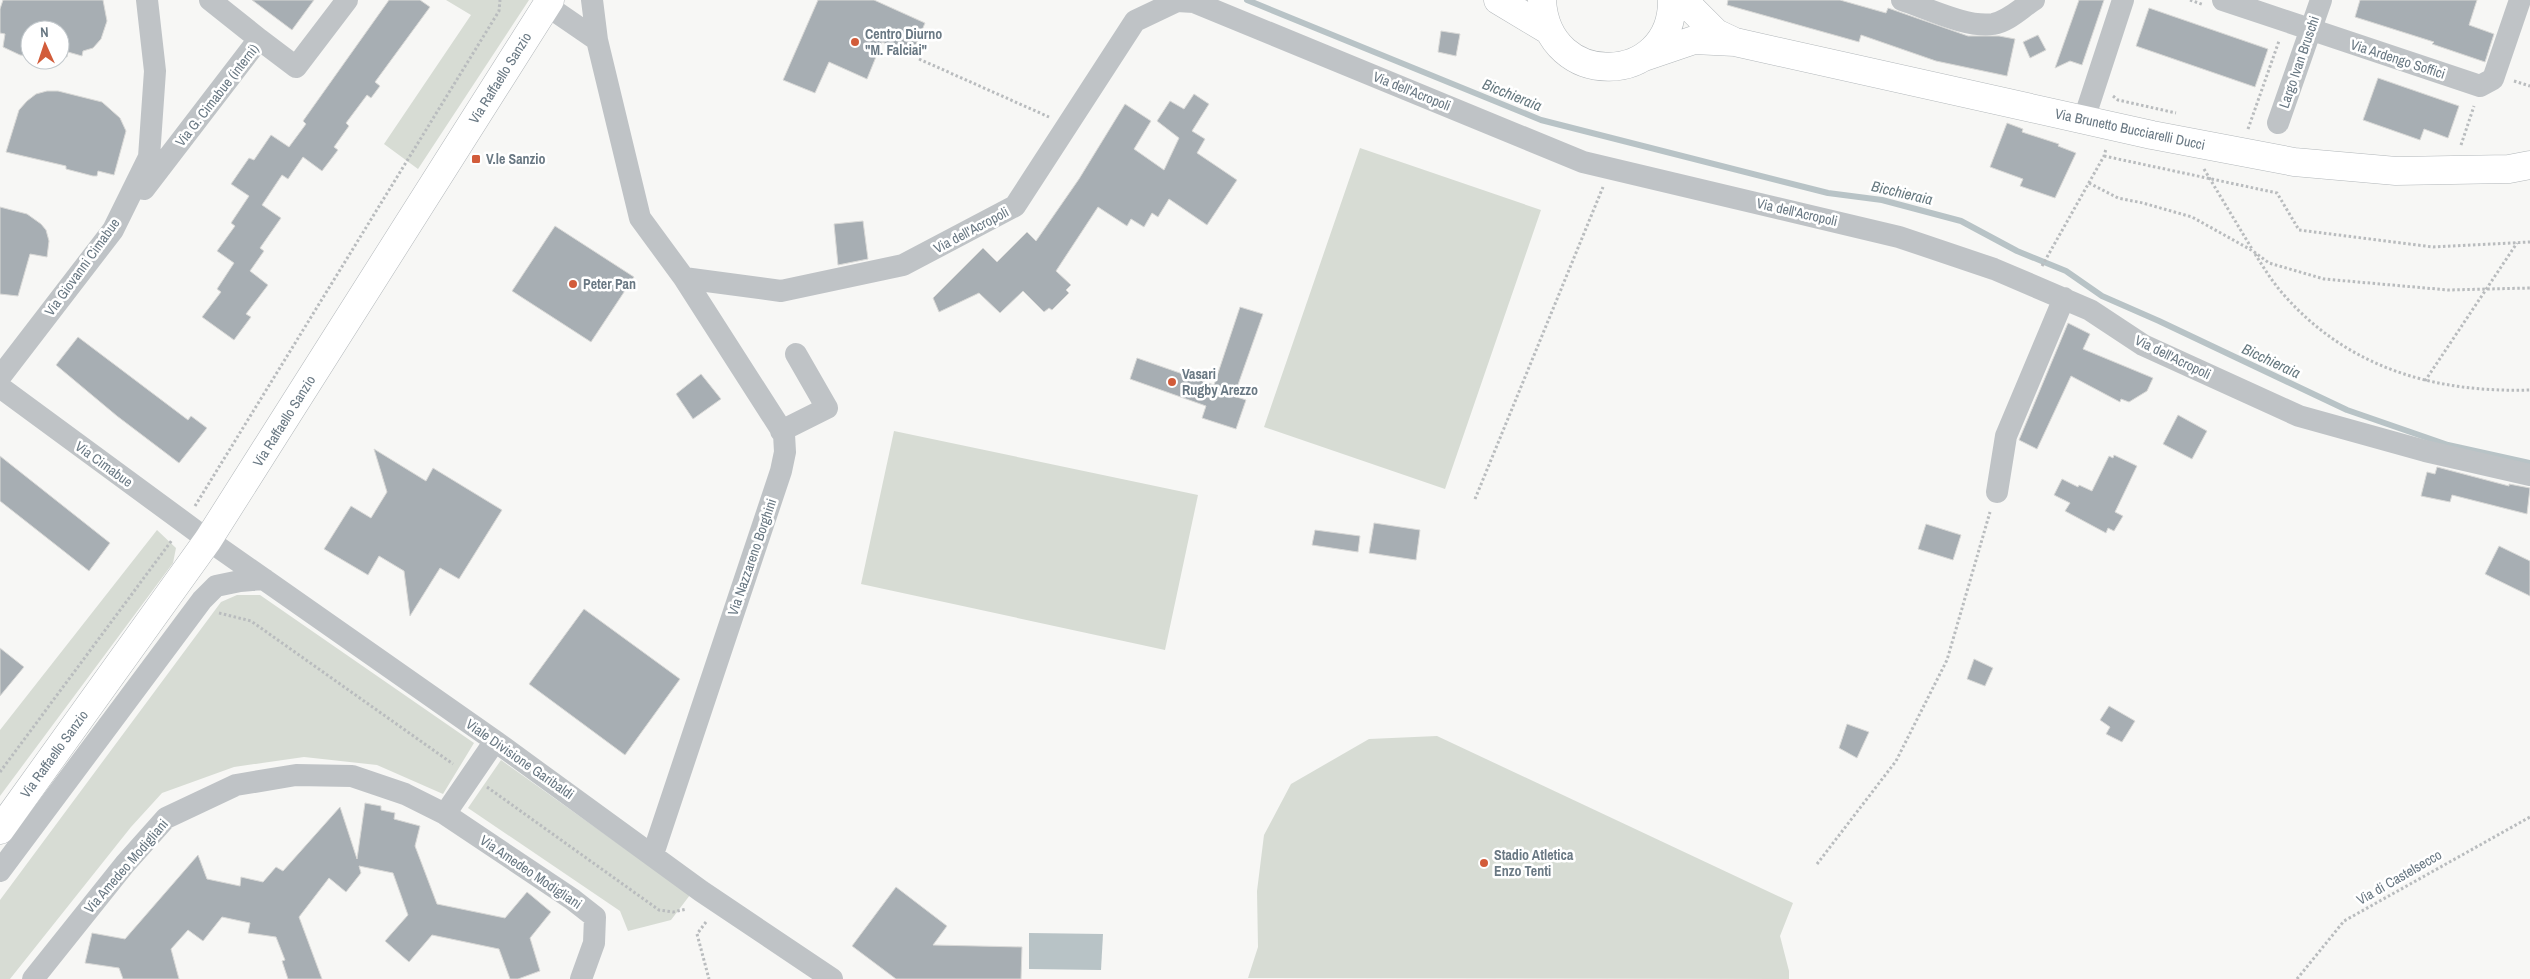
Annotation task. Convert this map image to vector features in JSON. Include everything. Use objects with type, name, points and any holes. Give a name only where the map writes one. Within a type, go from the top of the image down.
[{"type":"main road","points":[[1498,0],[1548,30]]},
{"type":"main road","points":[[1542,0],[1543,14],[1548,30]]},
{"type":"main road","points":[[1644,57],[1660,42],[1670,23],[1672,0]]},
{"type":"main road","name":"Via Brunetto Bucciarelli Ducci","points":[[1683,0],[1716,33],[1735,42]]},
{"type":"main road","name":"Via Raffaello Sanzio","points":[[0,830],[208,540],[548,3]]},
{"type":"main road","name":"Via Brunetto Bucciarelli Ducci","points":[[1548,30],[1558,46],[1572,58],[1590,66],[1608,68],[1627,65],[1644,57],[1694,40],[1735,42],[2112,126],[2303,163],[2396,171],[2509,169],[2530,165]]},
{"type":"street","name":"Via Giovanni Cimabue","points":[[0,377],[112,230],[149,157],[155,71],[147,0]]},
{"type":"street","points":[[210,0],[259,39]]},
{"type":"street","name":"Via G. Cimabue (interni)","points":[[112,230],[259,39],[296,67],[347,0]]},
{"type":"street","points":[[592,0],[597,40],[640,218],[684,278],[782,432],[827,408],[796,354]]},
{"type":"street","points":[[1902,0],[1976,24],[1994,24],[2012,16],[2030,1]]},
{"type":"street","points":[[2084,119],[2123,0]]},
{"type":"street","name":"Largo Ivan Bruschi","points":[[2278,123],[2320,0]]},
{"type":"street","name":"Via Ardengo Soffici","points":[[2216,3],[2310,30],[2480,86],[2493,79],[2520,0]]},
{"type":"street","name":"Via dell'Acropoli","points":[[684,278],[781,291],[903,265],[1015,206],[1135,21],[1177,1],[1194,2],[1583,162],[1899,237],[2032,284],[2090,310],[2143,345],[2299,416],[2425,451],[2530,475]]},
{"type":"street","points":[[548,3],[597,40]]},
{"type":"street","points":[[1997,492],[2006,436],[2064,298]]},
{"type":"street","name":"Via Cimabue","points":[[0,387],[208,540]]},
{"type":"street","name":"Via Nazzareno Borghini","points":[[653,854],[782,471],[785,452],[782,432]]},
{"type":"street","name":"Viale Divisione Garibaldi","points":[[208,540],[495,741],[653,854],[701,891],[832,979]]},
{"type":"street","points":[[0,871],[199,604],[216,586],[264,579]]},
{"type":"street","points":[[445,814],[495,741]]},
{"type":"street","name":"Via Amedeo Modigliani","points":[[33,979],[125,864],[166,818],[236,785],[296,775],[352,776],[405,794],[445,814],[572,899],[595,917],[594,944],[582,979]]},
{"type":"path","points":[[197,502],[499,11],[500,0]]},
{"type":"path","points":[[2190,0],[2216,3]]},
{"type":"path","points":[[2248,129],[2280,39],[2286,40]]},
{"type":"path","points":[[919,59],[1068,125]]},
{"type":"path","points":[[2109,92],[2118,100],[2183,114]]},
{"type":"path","points":[[2451,146],[2460,146],[2477,99]]},
{"type":"path","points":[[2032,284],[2104,156],[2112,126]]},
{"type":"path","points":[[2239,127],[2257,131]]},
{"type":"path","points":[[2193,143],[2208,178],[2252,251],[2284,295],[2325,332],[2354,352],[2388,370],[2425,381],[2498,391],[2530,390]]},
{"type":"path","points":[[2104,156],[2277,193],[2299,230],[2433,247],[2530,242]]},
{"type":"path","points":[[1475,499],[1610,168]]},
{"type":"path","points":[[2089,183],[2118,198],[2143,202],[2192,217],[2252,251],[2269,263],[2324,279],[2420,288],[2486,290],[2530,288]]},
{"type":"path","points":[[2425,381],[2517,243]]},
{"type":"path","points":[[1817,864],[1896,760],[1947,660],[1997,492]]},
{"type":"path","points":[[0,772],[169,545]]},
{"type":"path","points":[[151,569],[174,588]]},
{"type":"path","points":[[199,604],[216,612],[251,620],[460,768]]},
{"type":"path","points":[[482,783],[659,910],[673,912],[687,909]]},
{"type":"path","name":"Via di Castelsecco","points":[[2297,979],[2344,921],[2530,817]]},
{"type":"path","points":[[706,922],[697,934],[710,979]]},
{"type":"shaded area","points":[[446,0],[529,0],[418,169],[384,144],[471,15]]},
{"type":"shaded area","points":[[1360,148],[1541,210],[1445,489],[1264,427]]},
{"type":"shaded area","points":[[894,431],[1198,495],[1165,650],[861,584]]},
{"type":"shaded area","points":[[157,530],[176,548],[173,563],[0,796],[0,730]]},
{"type":"shaded area","points":[[237,595],[260,595],[474,743],[443,794],[377,765],[304,757],[234,767],[162,793],[131,827],[10,979],[0,979],[0,900],[221,602]]},
{"type":"shaded area","name":"Stadio Atletica Enzo Tenti","points":[[1437,736],[1793,903],[1780,936],[1789,971],[1789,979],[1248,978],[1258,947],[1257,891],[1264,835],[1291,784],[1369,739]]},
{"type":"shaded area","points":[[501,760],[690,895],[671,920],[628,931],[620,911],[468,808]]},
{"type":"shaded area","points":[[1029,933],[1103,934],[1101,970],[1029,969]]},
{"type":"building","points":[[3,0],[103,0],[107,21],[101,39],[93,48],[83,51],[82,56],[70,53],[70,20],[20,20],[20,55],[3,47],[5,34],[0,33],[0,9]]},
{"type":"building","points":[[252,0],[314,0],[292,30]]},
{"type":"building","points":[[389,0],[420,0],[430,7],[375,82],[380,86],[371,98],[367,95],[346,123],[349,126],[334,147],[338,150],[322,171],[303,157],[288,179],[282,175],[262,205],[281,218],[260,248],[264,251],[250,271],[268,285],[246,314],[251,317],[234,340],[202,317],[221,292],[217,289],[234,263],[217,251],[235,226],[231,223],[249,196],[231,184],[249,158],[254,160],[271,135],[289,147],[306,124],[303,121]]},
{"type":"building","points":[[818,0],[874,0],[925,23],[912,54],[882,42],[867,79],[829,62],[815,93],[783,80]]},
{"type":"building","points":[[1728,0],[1840,0],[1886,13],[1888,8],[1968,36],[1999,36],[2015,39],[2007,76],[1936,61],[1861,35],[1859,42],[1727,5]]},
{"type":"building","points":[[2079,0],[2104,0],[2082,65],[2070,61],[2055,68]]},
{"type":"building","points":[[2360,0],[2477,0],[2469,25],[2494,34],[2485,62],[2432,44],[2434,42],[2355,17]]},
{"type":"building","points":[[2149,8],[2268,49],[2255,87],[2136,46]]},
{"type":"building","points":[[1441,31],[1460,34],[1456,56],[1438,52]]},
{"type":"building","points":[[2038,35],[2046,50],[2030,58],[2023,42]]},
{"type":"building","points":[[2378,78],[2459,106],[2448,138],[2424,129],[2420,140],[2363,120]]},
{"type":"building","points":[[58,91],[102,102],[120,118],[126,131],[114,175],[98,171],[97,176],[93,176],[66,169],[66,166],[6,152],[19,110],[36,94]]},
{"type":"building","points":[[1194,94],[1209,104],[1192,131],[1205,139],[1197,153],[1237,180],[1207,225],[1169,199],[1158,217],[1152,213],[1144,227],[1131,219],[1127,226],[1098,207],[1056,271],[1071,285],[1066,290],[1069,293],[1052,310],[1049,308],[1044,312],[1023,291],[1000,313],[979,293],[939,312],[933,298],[983,248],[997,262],[1027,232],[1036,241],[1079,179],[1125,104],[1151,121],[1134,149],[1164,170],[1179,138],[1157,121],[1170,101],[1184,109]]},
{"type":"building","points":[[2007,123],[2023,129],[2022,132],[2059,144],[2058,146],[2076,153],[2055,198],[2020,186],[2023,179],[1990,167]]},
{"type":"building","points":[[0,207],[27,214],[46,230],[49,241],[47,257],[30,254],[18,296],[0,294]]},
{"type":"building","points":[[863,221],[868,259],[838,265],[834,224]]},
{"type":"building","name":"Peter Pan","points":[[555,226],[634,277],[591,342],[512,291]]},
{"type":"building","points":[[1240,307],[1263,314],[1234,396],[1246,400],[1236,429],[1202,418],[1206,406],[1130,379],[1137,358],[1214,385]]},
{"type":"building","points":[[2068,323],[2090,334],[2083,349],[2153,378],[2147,391],[2129,402],[2121,399],[2120,402],[2071,376],[2037,449],[2019,440]]},
{"type":"building","points":[[78,337],[188,420],[191,416],[207,428],[179,463],[117,416],[56,365]]},
{"type":"building","points":[[701,374],[721,399],[693,419],[676,394]]},
{"type":"building","points":[[2178,415],[2207,431],[2192,459],[2163,444]]},
{"type":"building","points":[[374,449],[426,481],[433,468],[502,510],[459,579],[440,568],[410,616],[404,571],[379,556],[368,575],[324,549],[351,506],[371,518],[387,492]]},
{"type":"building","points":[[2114,455],[2137,466],[2115,512],[2123,516],[2114,531],[2108,528],[2106,533],[2065,511],[2070,503],[2054,495],[2062,479],[2092,491],[2109,456],[2113,458]]},
{"type":"building","points":[[0,456],[110,543],[89,571],[0,501]]},
{"type":"building","points":[[2437,467],[2509,486],[2509,484],[2530,488],[2527,514],[2452,495],[2450,502],[2421,496],[2427,472],[2435,474]]},
{"type":"building","points":[[1374,523],[1420,530],[1416,560],[1369,553]]},
{"type":"building","points":[[1926,524],[1961,535],[1953,560],[1918,549]]},
{"type":"building","points":[[1315,530],[1360,536],[1358,552],[1312,545]]},
{"type":"building","points":[[2499,546],[2530,561],[2530,596],[2485,574]]},
{"type":"building","points":[[584,609],[680,679],[625,755],[529,684]]},
{"type":"building","points":[[0,648],[24,667],[0,696]]},
{"type":"building","points":[[1974,659],[1993,668],[1985,686],[1967,679]]},
{"type":"building","points":[[2109,706],[2135,721],[2122,742],[2106,734],[2110,727],[2100,720]]},
{"type":"building","points":[[1847,724],[1869,732],[1857,758],[1839,748]]},
{"type":"building","points":[[365,803],[381,806],[381,810],[395,813],[394,819],[420,826],[415,846],[437,904],[505,918],[527,892],[551,912],[530,938],[540,971],[518,979],[510,979],[499,949],[432,935],[409,962],[385,941],[408,915],[393,873],[359,866],[361,873],[346,892],[329,878],[299,917],[322,979],[288,979],[282,961],[285,960],[276,937],[248,933],[250,923],[222,917],[203,941],[188,930],[171,949],[179,979],[123,979],[119,968],[85,963],[92,933],[125,939],[198,855],[207,879],[240,886],[241,877],[263,882],[276,867],[283,871],[340,807],[357,859]]},
{"type":"building","points":[[896,887],[947,926],[933,945],[1022,947],[1021,979],[896,979],[852,946]]},
{"type":"waterway","name":"Bicchieraia","points":[[1247,0],[1541,120],[1828,193],[1882,200],[1961,221],[2017,251],[2066,271],[2102,296],[2347,410],[2448,445],[2530,463]]},
{"type":"place","name":"Centro Diurno \"M. Falciai\"","points":[[855,42]]},
{"type":"place","name":"V.le Sanzio","points":[[476,159]]},
{"type":"place","name":"Peter Pan","points":[[573,284]]},
{"type":"place","name":"Vasari Rugby Arezzo","points":[[1172,382]]},
{"type":"place","name":"Stadio Atletica Enzo Tenti","points":[[1484,863]]}]
